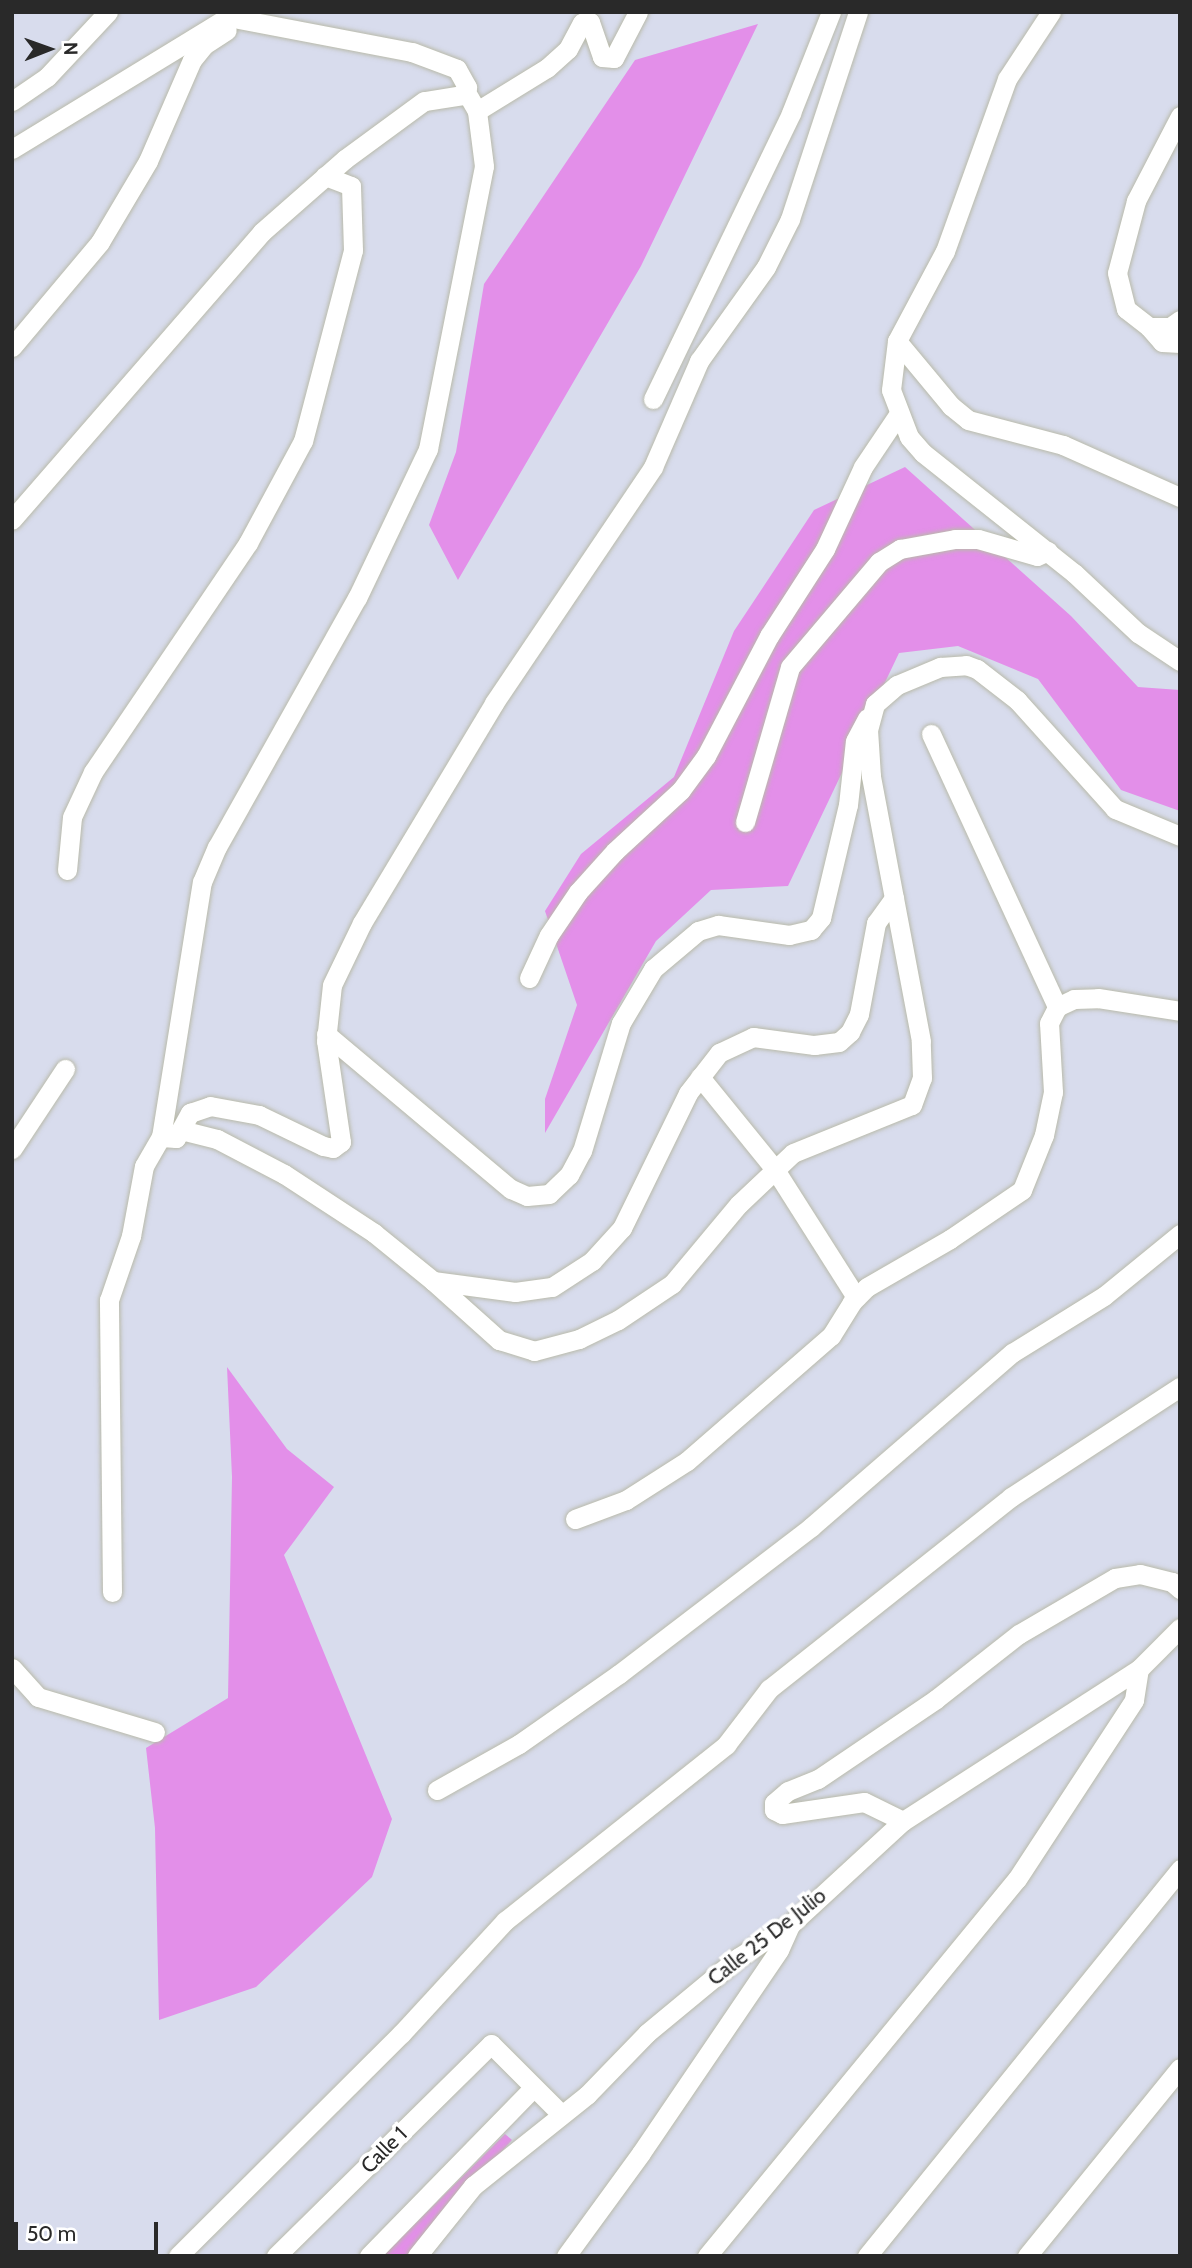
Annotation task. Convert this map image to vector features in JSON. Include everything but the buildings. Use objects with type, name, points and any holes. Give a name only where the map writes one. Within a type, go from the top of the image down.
[{"type":"street","points":[[12,101],[47,77],[107,12]]},
{"type":"street","points":[[477,111],[547,68],[568,49],[582,23],[590,22],[602,57],[614,58],[638,12]]},
{"type":"street","points":[[653,399],[792,113],[831,12]]},
{"type":"street","points":[[161,1137],[172,1139],[193,1110],[217,1106],[259,1115],[323,1146],[337,1146],[342,1131],[326,1034],[332,985],[362,923],[494,703],[653,467],[699,361],[766,267],[790,219],[858,12]]},
{"type":"street","points":[[1051,12],[1007,79],[945,251],[897,341],[891,390],[898,415],[923,453],[1048,551],[1138,634],[1180,661]]},
{"type":"street","points":[[12,347],[100,242],[148,161],[192,60],[214,36],[244,15]]},
{"type":"street","points":[[12,149],[216,21],[244,15],[412,52],[457,69],[466,80],[466,92],[477,111],[484,166],[480,198],[456,294],[428,449],[357,598],[217,847],[202,883],[161,1137],[144,1166],[131,1236],[109,1300],[111,1592]]},
{"type":"street","points":[[12,520],[262,232],[326,176],[424,101],[466,92]]},
{"type":"street","points":[[1180,116],[1136,201],[1117,273],[1126,309],[1149,327],[1162,342],[1180,343]]},
{"type":"street","points":[[67,870],[72,817],[93,772],[248,543],[303,441],[353,250],[351,186],[326,176]]},
{"type":"street","points":[[1149,327],[1170,327],[1180,320]]},
{"type":"street","points":[[897,341],[951,407],[968,420],[1063,445],[1180,497]]},
{"type":"street","points":[[529,978],[549,935],[578,892],[615,850],[681,790],[706,756],[769,636],[825,549],[863,467],[898,415]]},
{"type":"street","points":[[745,822],[790,667],[879,562],[900,549],[955,538],[978,539],[1037,556],[1048,551]]},
{"type":"street","points":[[326,1034],[511,1189],[527,1196],[549,1194],[569,1175],[582,1151],[621,1024],[653,970],[698,931],[718,925],[789,935],[811,930],[821,918],[848,805],[855,741],[875,704],[906,680],[940,667],[967,665],[1001,685],[1115,809],[1180,836]]},
{"type":"street","points":[[181,1130],[217,1139],[284,1174],[374,1233],[499,1340],[534,1351],[557,1347],[618,1320],[672,1284],[774,1168],[808,1144],[900,1113],[919,1092],[921,1041],[871,776],[869,715]]},
{"type":"street","points":[[931,734],[1057,1007]]},
{"type":"street","points":[[433,1281],[485,1289],[537,1291],[584,1267],[622,1228],[688,1093],[719,1053],[737,1041],[753,1037],[814,1045],[839,1042],[850,1032],[859,1014],[876,923],[894,898]]},
{"type":"street","points":[[575,1519],[626,1500],[687,1461],[831,1336],[856,1297],[1022,1189],[1044,1135],[1051,1101],[1049,1023],[1057,1007],[1074,999],[1098,998],[1180,1012]]},
{"type":"street","points":[[12,1149],[65,1069]]},
{"type":"street","points":[[700,1077],[774,1168],[856,1297]]},
{"type":"street","points":[[437,1790],[519,1744],[619,1675],[811,1527],[1012,1353],[1104,1296],[1180,1234]]},
{"type":"street","points":[[178,2256],[401,2034],[505,1921],[726,1745],[769,1689],[1011,1497],[1180,1387]]},
{"type":"street","points":[[903,1821],[864,1802],[782,1814],[774,1810],[774,1803],[788,1791],[818,1779],[936,1699],[1019,1634],[1115,1578],[1140,1574],[1172,1582],[1180,1589]]},
{"type":"street","name":"Calle 25 De Julio","points":[[417,2256],[473,2186],[560,2113],[587,2095],[654,2027],[739,1957],[791,1924],[903,1821],[1139,1669],[1180,1628]]},
{"type":"street","points":[[12,1668],[38,1697],[155,1732]]},
{"type":"street","points":[[707,2256],[1017,1879],[1134,1700],[1139,1669]]},
{"type":"street","points":[[867,2256],[1180,1869]]},
{"type":"street","points":[[566,2256],[641,2153],[779,1950],[791,1924]]},
{"type":"street","name":"Calle 1","points":[[276,2256],[491,2044],[533,2088]]},
{"type":"street","points":[[1027,2256],[1180,2068]]},
{"type":"street","points":[[369,2256],[533,2088],[560,2113]]},
{"type":"shaded area","points":[[758,24],[641,266],[458,580],[429,525],[456,452],[484,284],[635,60]]},
{"type":"shaded area","points":[[905,467],[1071,616],[1138,687],[1180,690],[1180,811],[1121,790],[1038,679],[958,646],[899,653],[788,886],[711,890],[656,941],[545,1133],[545,1099],[577,1005],[545,911],[581,854],[674,777],[734,631],[814,510]]},
{"type":"shaded area","points":[[227,1367],[287,1449],[334,1487],[284,1555],[392,1819],[372,1877],[256,1987],[159,2020],[155,1828],[146,1748],[228,1698],[232,1477]]},
{"type":"shaded area","points":[[505,2134],[512,2140],[406,2256],[383,2256]]}]
